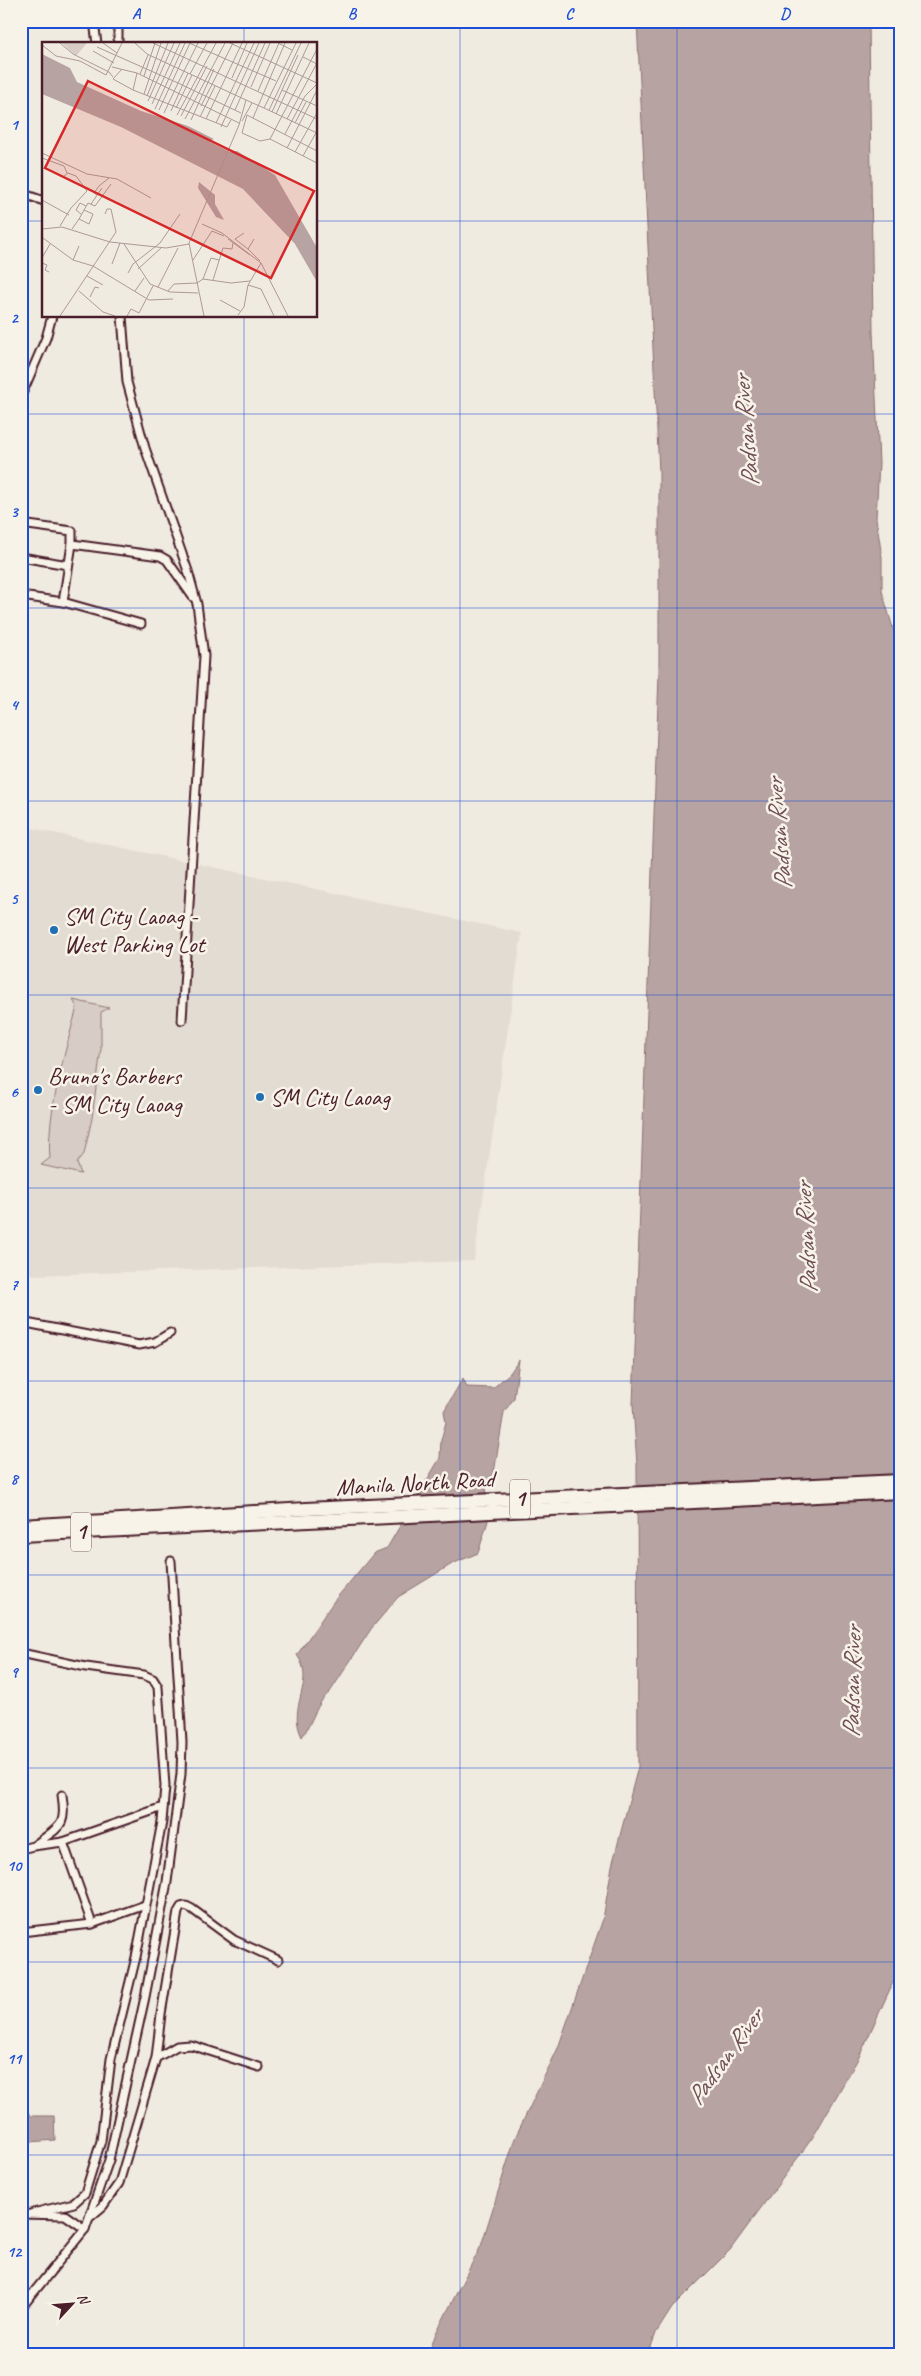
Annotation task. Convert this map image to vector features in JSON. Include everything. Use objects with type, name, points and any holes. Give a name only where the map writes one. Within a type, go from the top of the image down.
[{"type":"highway","name":"Manila North Road","points":[[21,1535],[140,1524],[900,1481]]},
{"type":"highway","name":"Manila North Road","points":[[21,1526],[140,1524],[900,1492]]},
{"type":"street","points":[[94,21],[97,42]]},
{"type":"street","points":[[118,21],[118,42]]},
{"type":"street","points":[[21,193],[42,200]]},
{"type":"street","points":[[21,396],[46,338],[51,318]]},
{"type":"street","points":[[122,318],[127,382],[145,448],[188,571],[197,604],[204,656],[182,1020]]},
{"type":"street","points":[[21,524],[72,531],[72,544],[63,602]]},
{"type":"street","points":[[72,544],[160,556],[167,560],[197,604]]},
{"type":"street","points":[[21,557],[68,565]]},
{"type":"street","points":[[21,596],[63,602],[141,624]]},
{"type":"street","points":[[21,1322],[139,1344],[155,1342],[170,1333]]},
{"type":"street","points":[[21,2308],[85,2229],[109,2160],[145,1997],[167,1882],[181,1774],[182,1742],[171,1561]]},
{"type":"street","points":[[21,1653],[86,1667],[144,1675],[153,1679],[158,1687],[165,1786],[162,1822],[124,2012],[111,2059],[102,2141],[85,2193],[74,2204],[21,2214]]},
{"type":"street","points":[[33,1846],[60,1826],[65,1815],[62,1795]]},
{"type":"street","points":[[21,1849],[63,1842],[163,1807]]},
{"type":"street","points":[[63,1842],[92,1924]]},
{"type":"street","points":[[21,1932],[92,1924],[145,1905]]},
{"type":"street","points":[[88,2219],[103,2206],[119,2183],[156,2058],[161,2014],[178,1912],[181,1907],[186,1906],[192,1909],[234,1940],[278,1960]]},
{"type":"street","points":[[156,2058],[177,2046],[191,2045],[259,2067]]},
{"type":"street","points":[[33,2213],[64,2215],[85,2229]]},
{"type":"shaded area","name":"SM City Laoag","points":[[21,826],[522,933],[474,1261],[36,1275],[21,1272]]},
{"type":"shaded area","points":[[73,1000],[109,1008],[101,1012],[101,1049],[92,1118],[84,1154],[77,1163],[81,1174],[41,1165],[50,1158],[51,1122],[54,1102],[77,1007]]},
{"type":"water","name":"Padsan River","points":[[637,21],[869,21],[873,331],[879,463],[876,518],[882,557],[882,591],[900,652],[900,1952],[895,1978],[859,2057],[813,2137],[730,2250],[672,2308],[656,2333],[648,2355],[428,2355],[436,2333],[481,2246],[515,2138],[558,2048],[603,1919],[612,1866],[638,1767],[637,1465],[633,1405],[659,674],[659,472]]},
{"type":"water","points":[[519,1360],[514,1398],[504,1412],[494,1473],[486,1484],[488,1521],[478,1553],[452,1564],[398,1597],[371,1629],[330,1692],[325,1696],[302,1737],[297,1715],[304,1675],[297,1655],[334,1601],[374,1553],[387,1548],[440,1458],[441,1440],[446,1422],[444,1411],[463,1378],[467,1387],[493,1388],[510,1373]]},
{"type":"water","points":[[21,2108],[26,2108],[30,2116],[54,2116],[55,2140],[30,2142],[21,2151]]},
{"type":"place","name":"SM City Laoag - West Parking Lot","points":[[54,930]]},
{"type":"place","name":"Bruno's Barbers - SM City Laoag","points":[[38,1090]]},
{"type":"place","name":"SM City Laoag","points":[[260,1097]]}]
